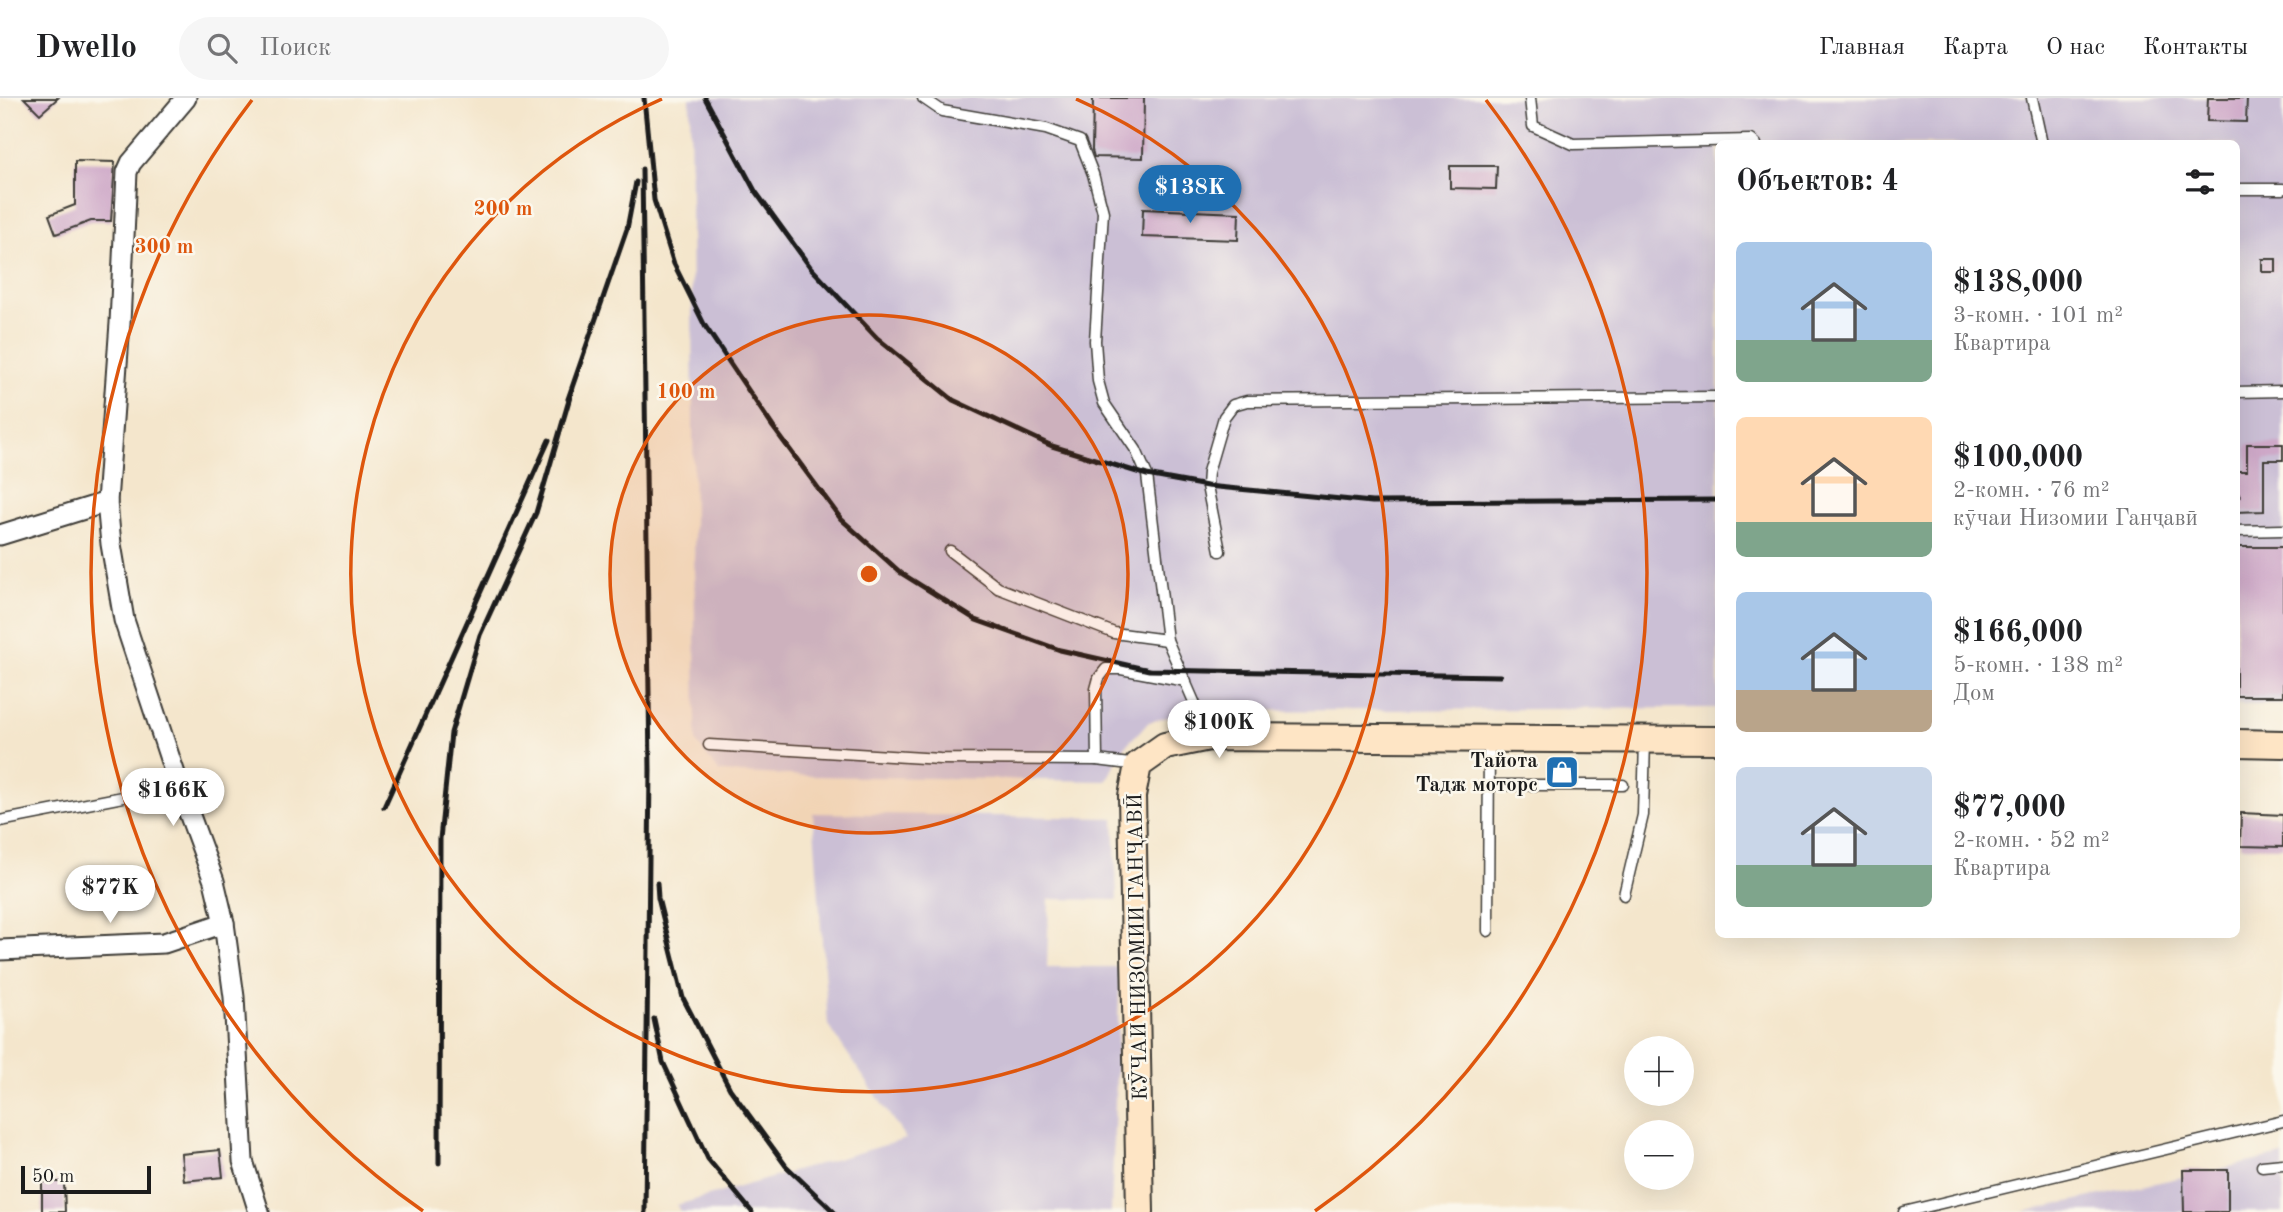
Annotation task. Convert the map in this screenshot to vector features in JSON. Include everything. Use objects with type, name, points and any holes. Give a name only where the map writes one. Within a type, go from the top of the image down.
[{"type":"main road","name":"КӮЧАИ НИЗОМИИ ГАНҶАВӢ","points":[[1140,1212],[1132,796],[1138,765],[1165,746],[1209,737],[1715,740]]},
{"type":"main road","points":[[2240,743],[2283,744]]},
{"type":"street","points":[[186,98],[131,163],[127,172],[120,323],[107,502],[124,620],[179,786],[214,881],[224,923],[234,997],[243,1161],[259,1212]]},
{"type":"street","points":[[0,535],[107,502]]},
{"type":"street","points":[[0,950],[164,943],[224,923]]},
{"type":"lane","points":[[923,98],[942,111],[1046,129],[1080,141],[1093,174],[1103,212],[1095,341],[1098,381],[1104,403],[1136,450],[1147,475],[1167,640],[1209,737]]},
{"type":"lane","points":[[1530,98],[1533,126],[1573,144],[1715,141]]},
{"type":"lane","points":[[2032,98],[2041,140]]},
{"type":"lane","points":[[2240,189],[2283,189]]},
{"type":"lane","points":[[2240,392],[2283,391]]},
{"type":"lane","points":[[1220,551],[1207,486],[1208,472],[1224,417],[1233,405],[1247,401],[1715,397]]},
{"type":"lane","points":[[2240,531],[2283,530]]},
{"type":"lane","points":[[950,551],[998,588],[1114,633],[1167,640]]},
{"type":"lane","points":[[1097,760],[1096,689],[1099,678],[1106,669],[1121,668],[1186,681]]},
{"type":"lane","points":[[1488,931],[1489,738]]},
{"type":"lane","points":[[1624,895],[1643,815],[1645,740]]},
{"type":"lane","points":[[709,745],[940,759],[1097,760],[1138,765]]},
{"type":"lane","points":[[1489,785],[1623,785]]},
{"type":"lane","points":[[0,821],[179,786]]},
{"type":"lane","points":[[1904,1212],[2283,1121]]},
{"type":"lane","points":[[2263,1166],[2283,1164]]},
{"type":"shaded area","points":[[690,98],[2283,98],[2283,705],[2240,705],[2240,140],[1715,140],[1715,708],[1190,711],[1149,722],[1125,746],[1106,781],[719,772],[696,742]]},
{"type":"shaded area","points":[[813,813],[1114,818],[1117,900],[1049,899],[1047,967],[1120,967],[1111,1212],[680,1212],[677,1205],[906,1139],[828,1025]]},
{"type":"shaded area","points":[[2283,1155],[2283,1212],[2023,1212]]},
{"type":"building","points":[[24,98],[58,98],[40,114]]},
{"type":"building","points":[[1093,98],[1144,98],[1143,158],[1094,157]]},
{"type":"building","points":[[2208,98],[2247,98],[2246,122],[2207,121]]},
{"type":"building","points":[[75,161],[115,162],[111,221],[91,221],[56,234],[49,215],[75,205]]},
{"type":"building","points":[[1450,166],[1497,166],[1496,189],[1450,188]]},
{"type":"building","points":[[1143,209],[1239,213],[1238,240],[1142,237]]},
{"type":"building","points":[[2262,259],[2276,259],[2276,272],[2262,272]]},
{"type":"building","points":[[2247,444],[2283,444],[2283,460],[2264,460],[2264,511],[2240,512],[2240,471],[2247,471]]},
{"type":"building","points":[[2240,547],[2283,547],[2283,696],[2240,696]]},
{"type":"building","points":[[2241,813],[2283,815],[2283,847],[2240,846]]},
{"type":"building","points":[[220,1150],[223,1177],[184,1181],[181,1154]]},
{"type":"building","points":[[2183,1170],[2228,1170],[2228,1212],[2184,1212]]},
{"type":"building","points":[[42,1182],[64,1182],[65,1212],[42,1212]]},
{"type":"railway","points":[[644,98],[654,200],[674,264],[705,326],[773,427],[841,519],[901,573],[976,620],[1060,650],[1149,670],[1500,676]]},
{"type":"railway","points":[[705,98],[755,191],[811,268],[877,338],[953,400],[1052,446],[1147,475],[1207,486],[1372,502],[1715,500]]},
{"type":"railway","points":[[642,169],[650,770],[645,1212]]},
{"type":"railway","points":[[568,399],[627,229],[636,182]]},
{"type":"railway","points":[[439,1163],[440,839],[451,733],[480,635],[536,513],[572,390]]},
{"type":"railway","points":[[384,807],[549,440]]},
{"type":"railway","points":[[657,883],[658,898],[683,998],[730,1089],[786,1166],[834,1212]]},
{"type":"railway","points":[[654,1019],[663,1062],[708,1159],[752,1212]]},
{"type":"place","name":"Тайота Тадж моторс","points":[[1562,772]]}]
